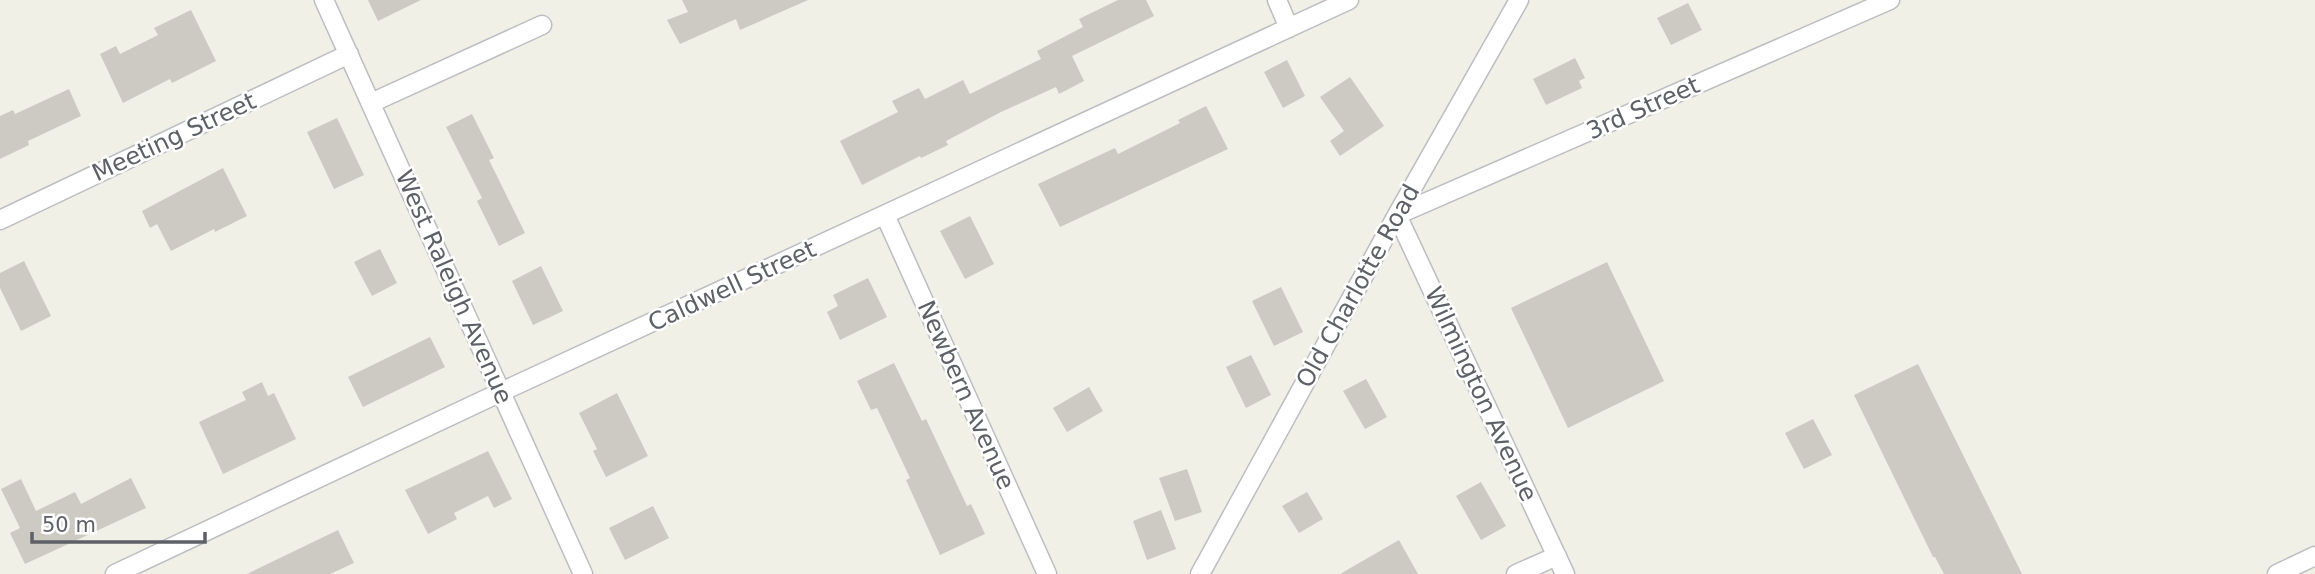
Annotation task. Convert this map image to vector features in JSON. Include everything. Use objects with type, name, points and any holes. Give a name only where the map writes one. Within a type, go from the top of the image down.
[{"type":"street","name":"West Raleigh Avenue","points":[[324,0],[583,574]]},
{"type":"street","points":[[1277,0],[1289,28]]},
{"type":"street","name":"Caldwell Street","points":[[116,574],[501,392],[1349,0]]},
{"type":"street","name":"Old Charlotte Road","points":[[1200,574],[1518,0]]},
{"type":"street","name":"3rd Street","points":[[1397,215],[1890,0]]},
{"type":"street","points":[[371,103],[542,25]]},
{"type":"street","name":"Meeting Street","points":[[0,220],[349,54]]},
{"type":"street","name":"Newbern Avenue","points":[[885,215],[1047,574]]},
{"type":"street","name":"Wilmington Avenue","points":[[1397,215],[1565,574]]},
{"type":"street","points":[[1516,574],[1557,556]]},
{"type":"street","points":[[2277,574],[2315,556]]},
{"type":"building","points":[[368,0],[421,0],[378,21]]},
{"type":"building","points":[[682,0],[808,0],[740,30],[736,19],[680,44],[667,20],[688,12]]},
{"type":"building","points":[[1118,0],[1146,0],[1154,16],[1072,56],[1084,81],[1059,94],[1056,87],[1001,112],[946,141],[948,145],[862,185],[840,141],[898,112],[892,101],[919,88],[925,99],[963,80],[970,94],[1041,59],[1037,51],[1083,27],[1079,19]]},
{"type":"building","points":[[1688,3],[1702,30],[1671,45],[1657,18]]},
{"type":"building","points":[[191,10],[216,61],[172,83],[170,79],[123,103],[100,54],[116,46],[120,54],[158,35],[154,28]]},
{"type":"building","points":[[1575,58],[1585,78],[1579,81],[1582,88],[1546,105],[1533,79]]},
{"type":"building","points":[[1287,60],[1305,96],[1283,108],[1264,72]]},
{"type":"building","points":[[1350,77],[1384,126],[1340,156],[1330,141],[1344,131],[1320,97]]},
{"type":"building","points":[[69,89],[81,116],[28,141],[29,145],[0,159],[0,116],[13,110],[15,114]]},
{"type":"building","points":[[1206,106],[1228,149],[1060,227],[1038,184],[1115,148],[1118,154],[1180,123],[1178,120]]},
{"type":"building","points":[[472,114],[494,158],[489,160],[525,233],[499,246],[477,201],[482,198],[446,127]]},
{"type":"building","points":[[337,118],[364,175],[334,189],[307,132]]},
{"type":"building","points":[[223,168],[247,216],[171,251],[157,224],[150,228],[142,211]]},
{"type":"building","points":[[970,216],[994,264],[965,279],[940,231]]},
{"type":"building","points":[[380,249],[397,283],[372,296],[354,262]]},
{"type":"building","points":[[24,261],[51,316],[21,331],[0,288],[0,273]]},
{"type":"building","points":[[1607,262],[1664,381],[1568,428],[1511,308]]},
{"type":"building","points":[[541,266],[563,311],[533,325],[512,281]]},
{"type":"building","points":[[868,278],[887,317],[840,340],[827,312],[838,306],[833,295]]},
{"type":"building","points":[[1281,287],[1303,332],[1274,346],[1252,301]]},
{"type":"building","points":[[430,337],[445,367],[363,407],[348,377]]},
{"type":"building","points":[[1251,355],[1271,395],[1246,408],[1226,367]]},
{"type":"building","points":[[894,363],[922,421],[926,419],[967,506],[971,504],[985,534],[940,555],[906,480],[910,478],[877,408],[871,410],[857,381]]},
{"type":"building","points":[[1918,364],[2022,574],[1944,574],[1933,557],[1854,395]]},
{"type":"building","points":[[1366,379],[1387,417],[1365,429],[1343,391]]},
{"type":"building","points":[[262,382],[268,396],[274,393],[296,439],[223,474],[199,422],[246,400],[242,392]]},
{"type":"building","points":[[1089,387],[1103,411],[1067,432],[1053,408]]},
{"type":"building","points":[[617,393],[648,456],[606,477],[593,451],[597,449],[579,413]]},
{"type":"building","points":[[1813,419],[1832,455],[1804,469],[1785,433]]},
{"type":"building","points":[[488,451],[512,499],[494,508],[488,496],[454,513],[457,519],[428,534],[405,490]]},
{"type":"building","points":[[1187,469],[1202,512],[1175,521],[1159,478]]},
{"type":"building","points":[[131,478],[146,508],[25,564],[10,533],[20,528],[1,489],[21,479],[36,511],[75,492],[81,504]]},
{"type":"building","points":[[1481,482],[1506,526],[1481,540],[1456,496]]},
{"type":"building","points":[[1307,492],[1323,519],[1299,533],[1282,506]]},
{"type":"building","points":[[653,506],[669,538],[625,560],[609,528]]},
{"type":"building","points":[[1161,510],[1176,549],[1147,560],[1133,521]]},
{"type":"building","points":[[338,530],[354,563],[330,574],[247,574]]},
{"type":"building","points":[[1399,540],[1418,574],[1340,574]]}]
